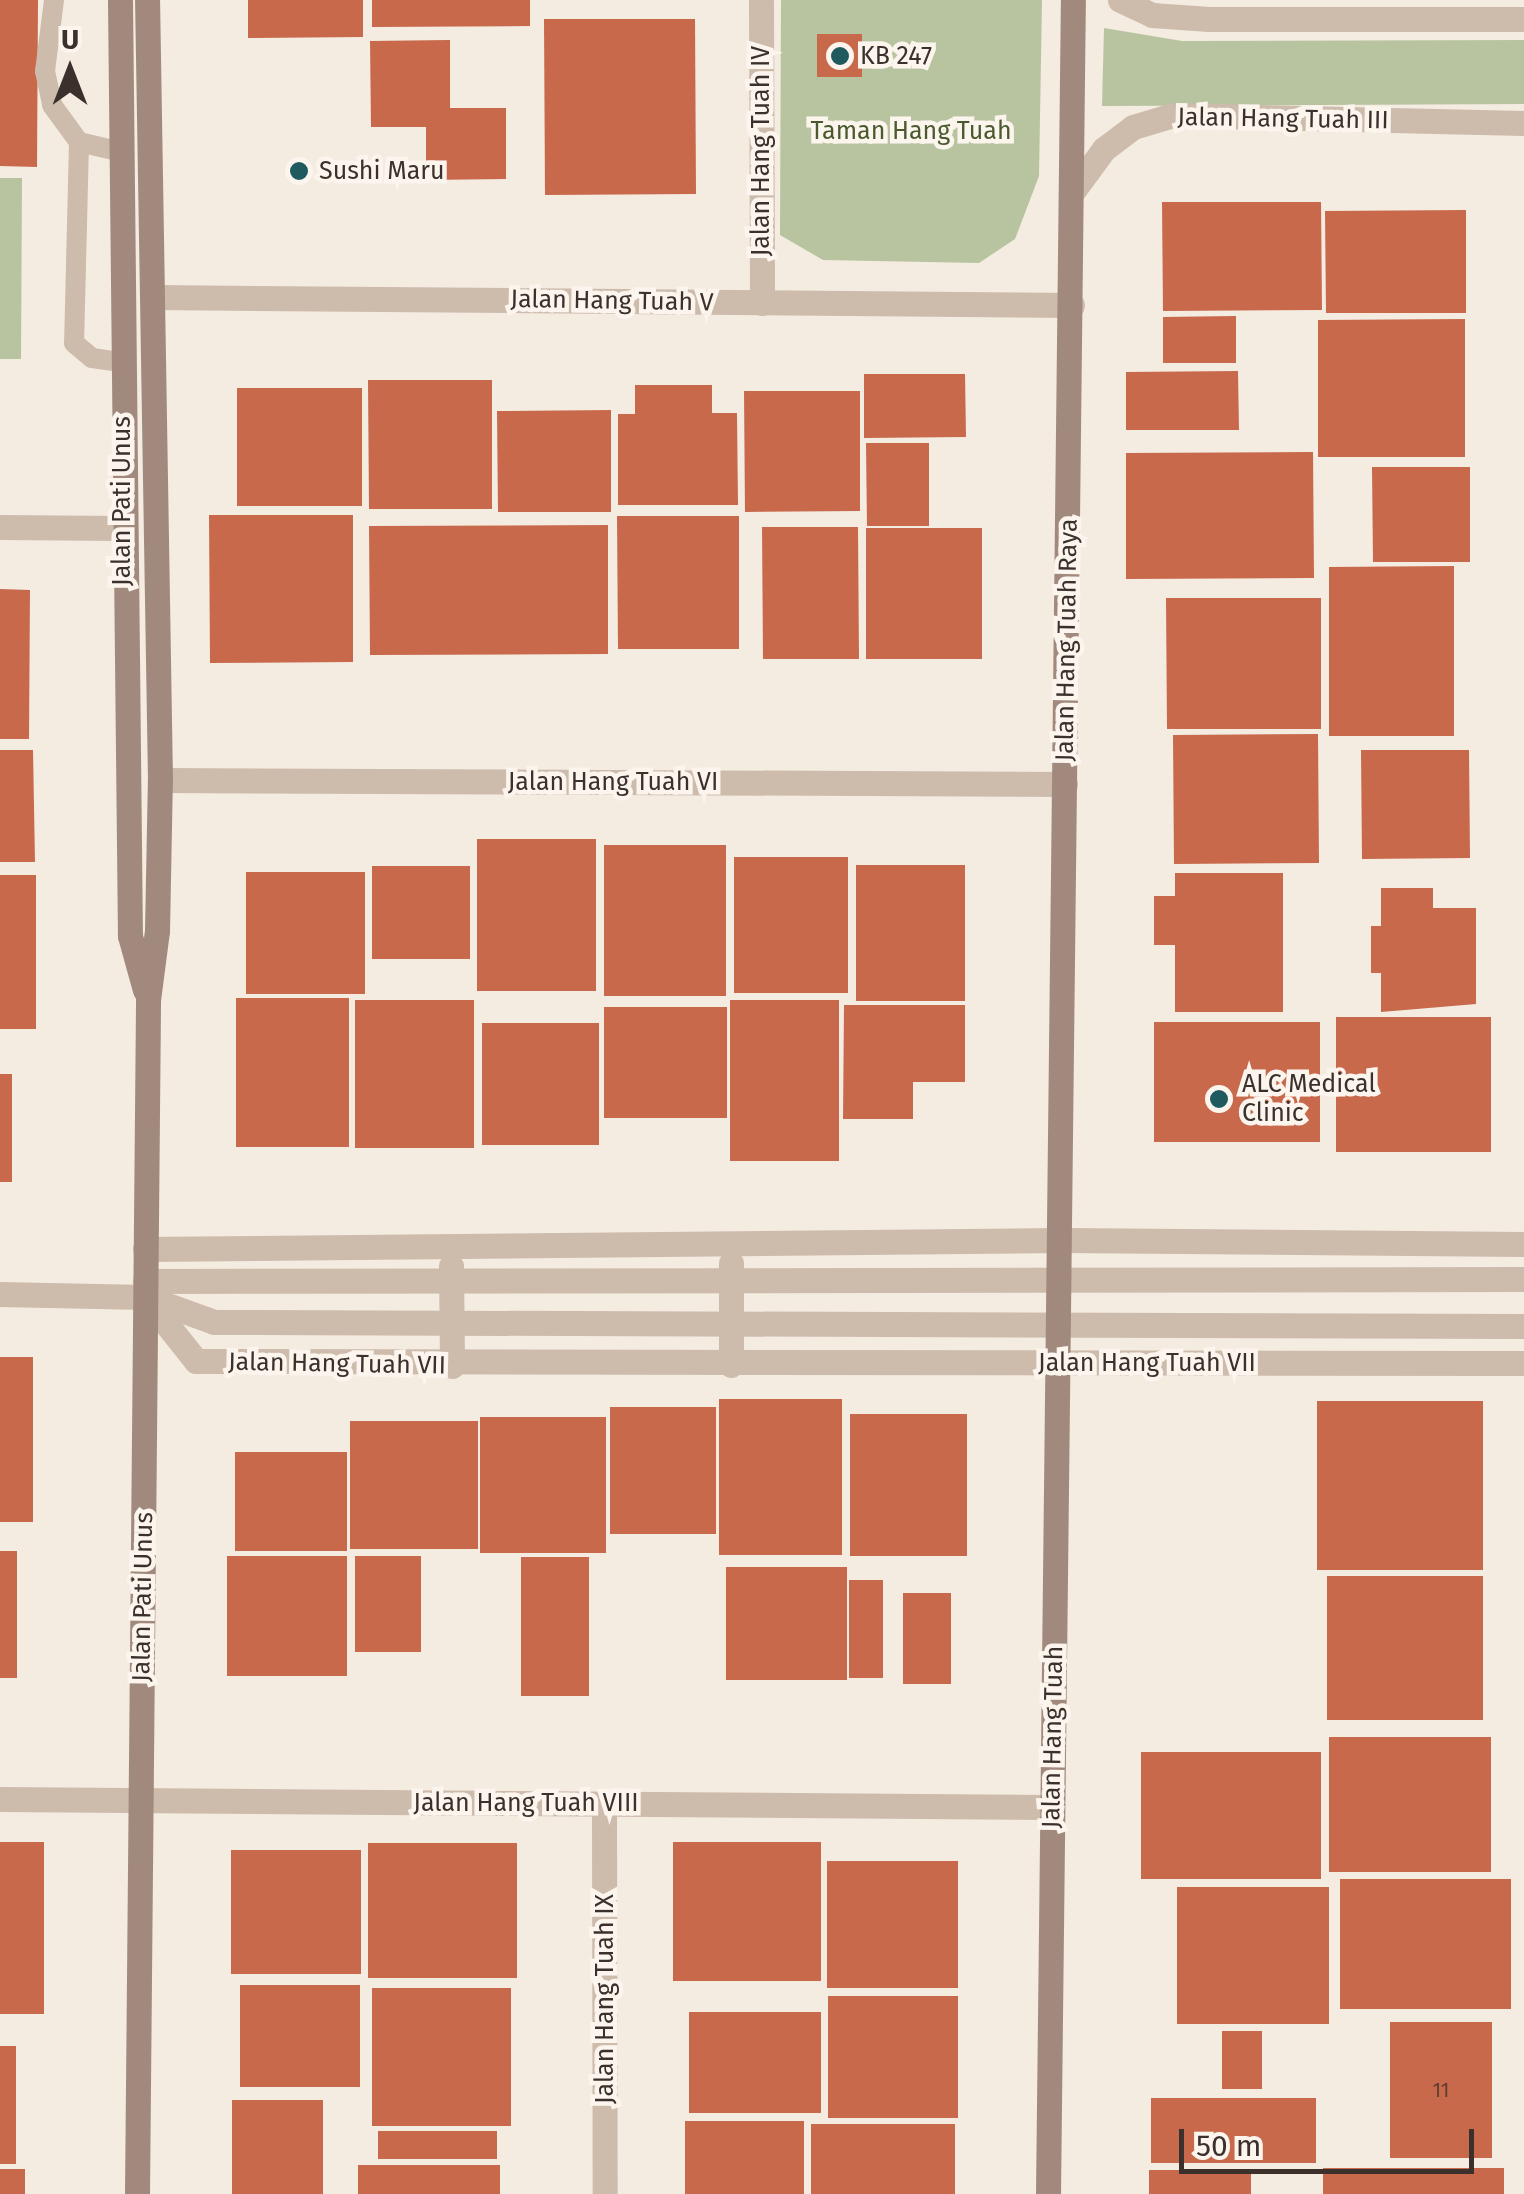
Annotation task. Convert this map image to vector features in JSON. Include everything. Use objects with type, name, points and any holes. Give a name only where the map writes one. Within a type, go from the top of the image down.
[{"type":"street","name":"Jalan Pati Unus","points":[[120,0],[121,528],[130,936],[148,1000]]},
{"type":"street","name":"Jalan Pati Unus","points":[[137,2194],[148,1000],[157,931],[160,780],[146,0]]},
{"type":"street","name":"Jalan Hang Tuah IV","points":[[761,0],[762,303]]},
{"type":"street","name":"Jalan Hang Tuah Raya","points":[[1062,1281],[1074,0]]},
{"type":"street","points":[[1120,0],[1152,14],[1209,18],[1524,18]]},
{"type":"street","name":"Jalan Hang Tuah III","points":[[1073,192],[1104,149],[1132,126],[1172,116],[1524,123]]},
{"type":"street","name":"Jalan Hang Tuah V","points":[[152,297],[1072,305]]},
{"type":"street","points":[[0,527],[121,528]]},
{"type":"street","name":"Jalan Hang Tuah VI","points":[[160,780],[1065,784]]},
{"type":"street","points":[[146,1249],[1062,1240],[1524,1244]]},
{"type":"street","points":[[1325,1241],[1324,1280],[1338,1363]]},
{"type":"street","points":[[648,1281],[649,1244]]},
{"type":"street","points":[[731,1244],[731,1365]]},
{"type":"street","points":[[450,1246],[452,1366]]},
{"type":"street","points":[[0,1294],[451,1281],[1524,1279]]},
{"type":"street","name":"Jalan Hang Tuah","points":[[1048,2194],[1062,1281]]},
{"type":"street","name":"Jalan Hang Tuah VII","points":[[146,1289],[214,1322],[1332,1322],[1524,1326]]},
{"type":"street","name":"Jalan Hang Tuah VII","points":[[146,1289],[196,1361],[452,1366],[1524,1364]]},
{"type":"street","name":"Jalan Hang Tuah VIII","points":[[0,1800],[1051,1807]]},
{"type":"street","name":"Jalan Hang Tuah IX","points":[[604,1804],[605,2194]]},
{"type":"lane","points":[[54,0],[45,71],[52,105],[79,142],[74,343],[92,358],[121,362]]},
{"type":"lane","points":[[79,142],[122,152]]},
{"type":"green space","name":"Taman Hang Tuah","points":[[781,0],[1042,0],[1039,176],[1015,239],[979,263],[823,260],[780,235]]},
{"type":"green space","points":[[1104,28],[1182,41],[1524,40],[1524,104],[1102,106]]},
{"type":"green space","points":[[0,178],[22,178],[21,359],[0,359]]},
{"type":"building","points":[[0,0],[38,0],[37,167],[0,166]]},
{"type":"building","points":[[248,0],[363,0],[363,37],[248,38]]},
{"type":"building","points":[[372,0],[530,0],[530,26],[372,27]]},
{"type":"building","points":[[544,19],[695,19],[696,194],[545,195]]},
{"type":"building","name":"KB 247","points":[[817,34],[862,34],[862,77],[817,77]]},
{"type":"building","points":[[450,40],[450,108],[506,108],[506,179],[426,180],[426,127],[371,127],[370,41]]},
{"type":"building","points":[[1162,202],[1321,202],[1322,310],[1163,311]]},
{"type":"building","points":[[1466,210],[1466,313],[1326,313],[1325,211]]},
{"type":"building","points":[[1236,316],[1236,363],[1163,363],[1163,317]]},
{"type":"building","points":[[1465,319],[1465,457],[1318,457],[1318,320]]},
{"type":"building","points":[[1238,371],[1239,430],[1126,430],[1126,372]]},
{"type":"building","points":[[864,374],[965,374],[966,437],[864,438]]},
{"type":"building","points":[[368,380],[492,380],[492,509],[369,509]]},
{"type":"building","points":[[635,385],[712,385],[712,413],[737,413],[738,505],[618,505],[618,414],[635,414]]},
{"type":"building","points":[[237,388],[362,388],[362,506],[237,506]]},
{"type":"building","points":[[744,391],[860,391],[860,511],[745,512]]},
{"type":"building","points":[[611,410],[611,512],[498,512],[497,411]]},
{"type":"building","points":[[866,443],[929,443],[929,526],[867,526]]},
{"type":"building","points":[[1313,452],[1314,578],[1126,579],[1126,453]]},
{"type":"building","points":[[1372,467],[1470,467],[1470,562],[1373,562]]},
{"type":"building","points":[[209,515],[353,515],[353,662],[210,663]]},
{"type":"building","points":[[617,516],[739,516],[739,649],[618,649]]},
{"type":"building","points":[[608,525],[608,654],[370,655],[369,526]]},
{"type":"building","points":[[762,527],[858,527],[859,659],[763,659]]},
{"type":"building","points":[[866,528],[982,528],[982,659],[866,659]]},
{"type":"building","points":[[1454,566],[1454,736],[1329,736],[1329,567]]},
{"type":"building","points":[[0,589],[30,590],[29,739],[0,739]]},
{"type":"building","points":[[1166,598],[1321,598],[1321,729],[1167,729]]},
{"type":"building","points":[[1318,734],[1319,863],[1174,864],[1173,735]]},
{"type":"building","points":[[0,750],[33,750],[35,862],[0,862]]},
{"type":"building","points":[[1361,750],[1469,750],[1470,858],[1362,859]]},
{"type":"building","points":[[477,839],[596,839],[596,991],[477,991]]},
{"type":"building","points":[[604,845],[726,845],[726,996],[604,996]]},
{"type":"building","points":[[734,857],[848,857],[848,993],[734,993]]},
{"type":"building","points":[[856,865],[965,865],[965,1001],[856,1001]]},
{"type":"building","points":[[372,866],[470,866],[470,959],[372,959]]},
{"type":"building","points":[[246,872],[365,872],[365,994],[246,994]]},
{"type":"building","points":[[1175,873],[1283,873],[1283,1012],[1175,1012],[1175,945],[1154,945],[1154,896],[1175,896]]},
{"type":"building","points":[[0,875],[36,875],[36,1029],[0,1029]]},
{"type":"building","points":[[1381,888],[1433,888],[1433,908],[1476,908],[1476,1004],[1381,1012],[1381,973],[1371,973],[1371,926],[1381,926]]},
{"type":"building","points":[[236,998],[349,998],[349,1147],[236,1147]]},
{"type":"building","points":[[355,1000],[474,1000],[474,1148],[355,1148]]},
{"type":"building","points":[[730,1000],[839,1000],[839,1161],[730,1161]]},
{"type":"building","points":[[844,1005],[965,1005],[965,1082],[913,1082],[913,1119],[843,1119]]},
{"type":"building","points":[[604,1007],[727,1007],[727,1118],[604,1118]]},
{"type":"building","points":[[1336,1017],[1491,1017],[1491,1152],[1336,1152]]},
{"type":"building","points":[[1154,1022],[1320,1022],[1320,1142],[1154,1142]]},
{"type":"building","points":[[482,1023],[599,1023],[599,1145],[482,1145]]},
{"type":"building","points":[[0,1074],[12,1074],[12,1182],[0,1182]]},
{"type":"building","points":[[0,1357],[33,1357],[33,1522],[0,1522]]},
{"type":"building","points":[[719,1399],[842,1399],[842,1555],[719,1555]]},
{"type":"building","points":[[1317,1401],[1483,1401],[1483,1570],[1317,1570]]},
{"type":"building","points":[[610,1407],[716,1407],[716,1534],[610,1534]]},
{"type":"building","points":[[850,1414],[967,1414],[967,1556],[850,1556]]},
{"type":"building","points":[[480,1417],[606,1417],[606,1553],[480,1553]]},
{"type":"building","points":[[350,1421],[478,1421],[478,1549],[350,1549]]},
{"type":"building","points":[[235,1452],[347,1452],[347,1551],[235,1551]]},
{"type":"building","points":[[0,1551],[17,1551],[17,1678],[0,1678]]},
{"type":"building","points":[[227,1556],[347,1556],[347,1676],[227,1676]]},
{"type":"building","points":[[355,1556],[421,1556],[421,1652],[355,1652]]},
{"type":"building","points":[[521,1557],[589,1557],[589,1696],[521,1696]]},
{"type":"building","points":[[726,1567],[847,1567],[847,1680],[726,1680]]},
{"type":"building","points":[[1327,1576],[1483,1576],[1483,1720],[1327,1720]]},
{"type":"building","points":[[849,1580],[883,1580],[883,1678],[849,1678]]},
{"type":"building","points":[[903,1593],[951,1593],[951,1684],[903,1684]]},
{"type":"building","points":[[1329,1737],[1491,1737],[1491,1872],[1329,1872]]},
{"type":"building","points":[[1141,1752],[1321,1752],[1321,1879],[1141,1879]]},
{"type":"building","points":[[0,1842],[44,1842],[44,2014],[0,2014]]},
{"type":"building","points":[[673,1842],[821,1842],[821,1981],[673,1981]]},
{"type":"building","points":[[368,1843],[517,1843],[517,1978],[368,1978]]},
{"type":"building","points":[[231,1850],[361,1850],[361,1974],[231,1974]]},
{"type":"building","points":[[827,1861],[958,1861],[958,1988],[827,1988]]},
{"type":"building","points":[[1340,1879],[1511,1879],[1511,2009],[1340,2009]]},
{"type":"building","points":[[1177,1887],[1329,1887],[1329,2024],[1177,2024]]},
{"type":"building","points":[[240,1985],[360,1985],[360,2087],[240,2087]]},
{"type":"building","points":[[372,1988],[511,1988],[511,2126],[372,2126]]},
{"type":"building","points":[[828,1996],[958,1996],[958,2118],[828,2118]]},
{"type":"building","points":[[689,2012],[821,2012],[821,2113],[689,2113]]},
{"type":"building","points":[[1390,2022],[1492,2022],[1492,2158],[1390,2158]]},
{"type":"building","points":[[1222,2031],[1262,2031],[1262,2089],[1222,2089]]},
{"type":"building","points":[[0,2046],[16,2046],[16,2164],[0,2164]]},
{"type":"building","points":[[1151,2098],[1316,2098],[1316,2163],[1151,2163]]},
{"type":"building","points":[[232,2100],[323,2100],[323,2194],[232,2194]]},
{"type":"building","points":[[685,2121],[804,2121],[804,2194],[685,2194]]},
{"type":"building","points":[[811,2124],[955,2124],[955,2194],[811,2194]]},
{"type":"building","points":[[378,2131],[497,2131],[497,2159],[378,2159]]},
{"type":"building","points":[[358,2165],[500,2165],[500,2194],[358,2194]]},
{"type":"building","points":[[1323,2168],[1504,2168],[1504,2194],[1323,2194]]},
{"type":"building","points":[[0,2169],[25,2169],[25,2194],[0,2194]]},
{"type":"building","points":[[1149,2170],[1251,2170],[1251,2194],[1149,2194]]},
{"type":"place","name":"KB 247","points":[[840,56]]},
{"type":"place","name":"Sushi Maru","points":[[299,171]]},
{"type":"place","name":"ALC Medical Clinic","points":[[1219,1099]]}]
